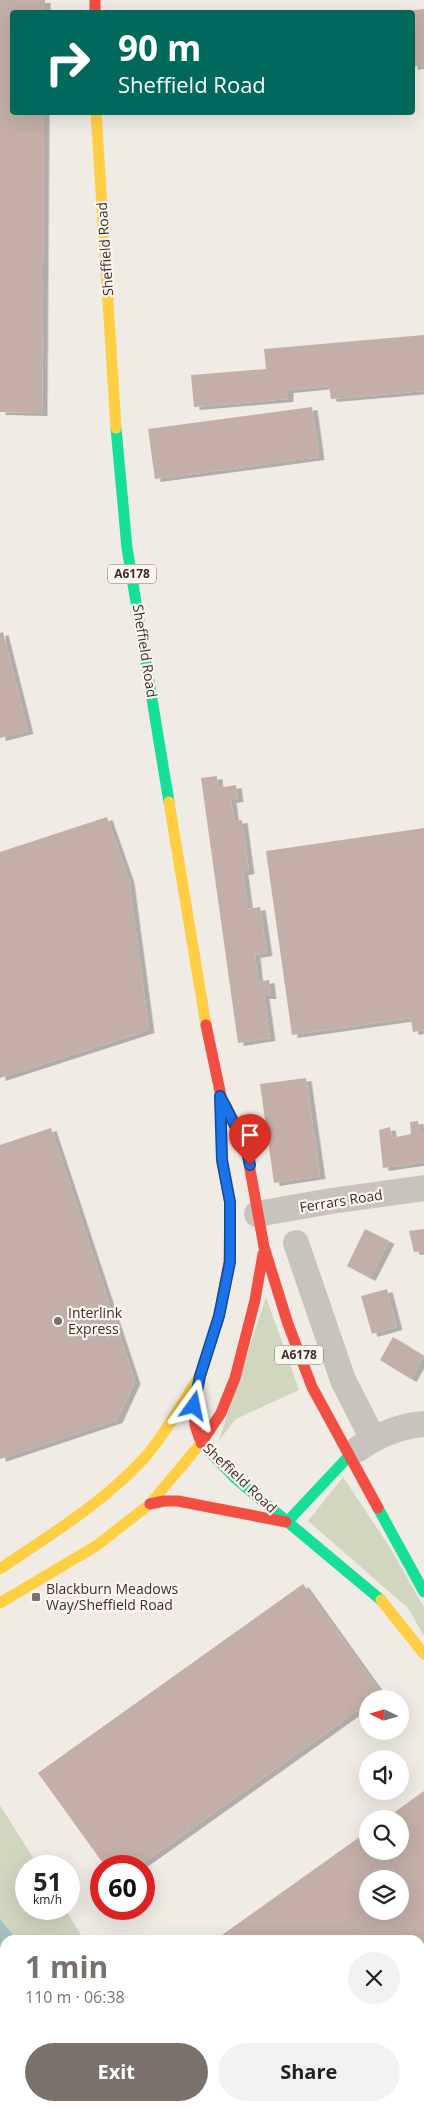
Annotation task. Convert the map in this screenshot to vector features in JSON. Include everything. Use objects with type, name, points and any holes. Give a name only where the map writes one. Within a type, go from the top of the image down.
[{"type":"main road","name":"Sheffield Road","points":[[96,115],[118,461],[127,548],[207,1032],[220,1096],[222,1160],[230,1202],[230,1262],[219,1316],[200,1376],[194,1406],[195,1425],[200,1443],[235,1478],[377,1595],[392,1610],[424,1654]]},
{"type":"main road","name":"Sheffield Road","points":[[220,1096],[246,1147],[250,1219],[264,1247],[288,1324],[312,1386],[424,1592]]},
{"type":"main road","points":[[230,1262],[250,1219]]},
{"type":"main road","points":[[0,1604],[96,1546],[150,1504],[200,1443],[220,1413],[235,1378],[255,1300],[264,1247]]},
{"type":"main road","points":[[0,1569],[55,1532],[120,1481],[148,1452],[200,1376]]},
{"type":"main road","points":[[150,1504],[178,1501],[288,1522],[349,1456]]},
{"type":"main road","points":[[28,1537],[55,1532]]},
{"type":"street","name":"Ferrars Road","points":[[250,1219],[331,1201],[424,1188]]},
{"type":"street","points":[[296,1243],[344,1380],[373,1439]]},
{"type":"street","points":[[349,1456],[373,1439],[412,1425],[424,1424]]},
{"type":"green space","points":[[266,1297],[299,1390],[236,1419],[219,1440]]},
{"type":"green space","points":[[343,1477],[389,1546],[424,1607],[424,1636],[408,1608],[308,1521]]},
{"type":"green space","points":[[0,1805],[31,1855],[15,1855],[15,1920],[72,1920],[81,1935],[13,1935],[0,1919]]},
{"type":"water","points":[[0,1919],[13,1935],[0,1935]]},
{"type":"building","points":[[0,0],[45,0],[45,10],[10,10],[10,115],[44,115],[42,413],[0,412]]},
{"type":"building","points":[[424,9],[424,65],[415,66],[415,10]]},
{"type":"building","points":[[424,335],[424,391],[331,399],[329,386],[288,390],[288,399],[194,407],[191,375],[266,369],[264,349]]},
{"type":"building","points":[[312,407],[319,457],[155,479],[148,429]]},
{"type":"building","points":[[3,632],[28,731],[0,738],[0,633]]},
{"type":"building","points":[[217,776],[218,788],[236,785],[238,799],[231,800],[234,821],[242,820],[249,871],[243,872],[248,909],[260,907],[267,953],[255,955],[258,982],[269,980],[271,996],[264,996],[270,1038],[238,1043],[201,778]]},
{"type":"building","points":[[107,817],[129,880],[149,1030],[0,1078],[0,852]]},
{"type":"building","points":[[424,828],[424,1030],[413,1032],[411,1018],[292,1035],[266,851]]},
{"type":"building","points":[[306,1078],[320,1176],[274,1183],[260,1084]]},
{"type":"building","points":[[418,1121],[420,1132],[424,1132],[424,1162],[383,1168],[379,1130],[390,1127],[392,1138],[411,1134],[410,1122]]},
{"type":"building","name":"Interlink Express","points":[[51,1128],[135,1381],[117,1420],[0,1459],[0,1145]]},
{"type":"building","points":[[365,1229],[389,1241],[370,1278],[347,1266]]},
{"type":"building","points":[[424,1229],[424,1251],[414,1252],[409,1231]]},
{"type":"building","points":[[387,1289],[397,1327],[372,1334],[361,1296]]},
{"type":"building","points":[[393,1337],[424,1356],[411,1379],[380,1360]]},
{"type":"building","points":[[303,1584],[379,1690],[359,1690],[359,1709],[154,1855],[97,1855],[38,1773]]},
{"type":"building","points":[[424,1791],[424,1935],[222,1935],[359,1837],[359,1860],[409,1860],[409,1810],[398,1810]]},
{"type":"traffic: fast","points":[[116,428],[127,548],[169,802]]},
{"type":"traffic: fast","points":[[199,1437],[201,1443],[235,1478],[381,1600]]},
{"type":"traffic: fast","points":[[287,1522],[349,1456]]},
{"type":"traffic: fast","points":[[378,1508],[424,1592]]},
{"type":"traffic: slow","points":[[96,115],[116,428]]},
{"type":"traffic: slow","points":[[169,802],[206,1025]]},
{"type":"traffic: slow","points":[[0,1569],[77,1516],[131,1472],[161,1436],[200,1376]]},
{"type":"traffic: slow","points":[[0,1603],[96,1546],[150,1504],[201,1443]]},
{"type":"traffic: slow","points":[[381,1600],[424,1654]]},
{"type":"traffic: jam","points":[[95,0],[95,10]]},
{"type":"traffic: jam","points":[[199,1437],[195,1425],[194,1406],[200,1376],[219,1316],[229,1262],[230,1203],[222,1160],[221,1096],[206,1025]]},
{"type":"traffic: jam","points":[[225,1104],[246,1147],[264,1247],[288,1324],[312,1387],[378,1508]]},
{"type":"traffic: jam","points":[[201,1443],[221,1413],[235,1378],[255,1300],[263,1254]]},
{"type":"traffic: jam","points":[[150,1504],[178,1501],[286,1522]]},
{"type":"place","name":"Interlink Express","points":[[58,1321]]},
{"type":"place","name":"Blackburn Meadows Way/Sheffield Road","points":[[36,1597]]},
{"type":"route","points":[[194,1406],[200,1376],[219,1316],[230,1262],[230,1202],[222,1160],[220,1096],[246,1147],[250,1165]]}]
